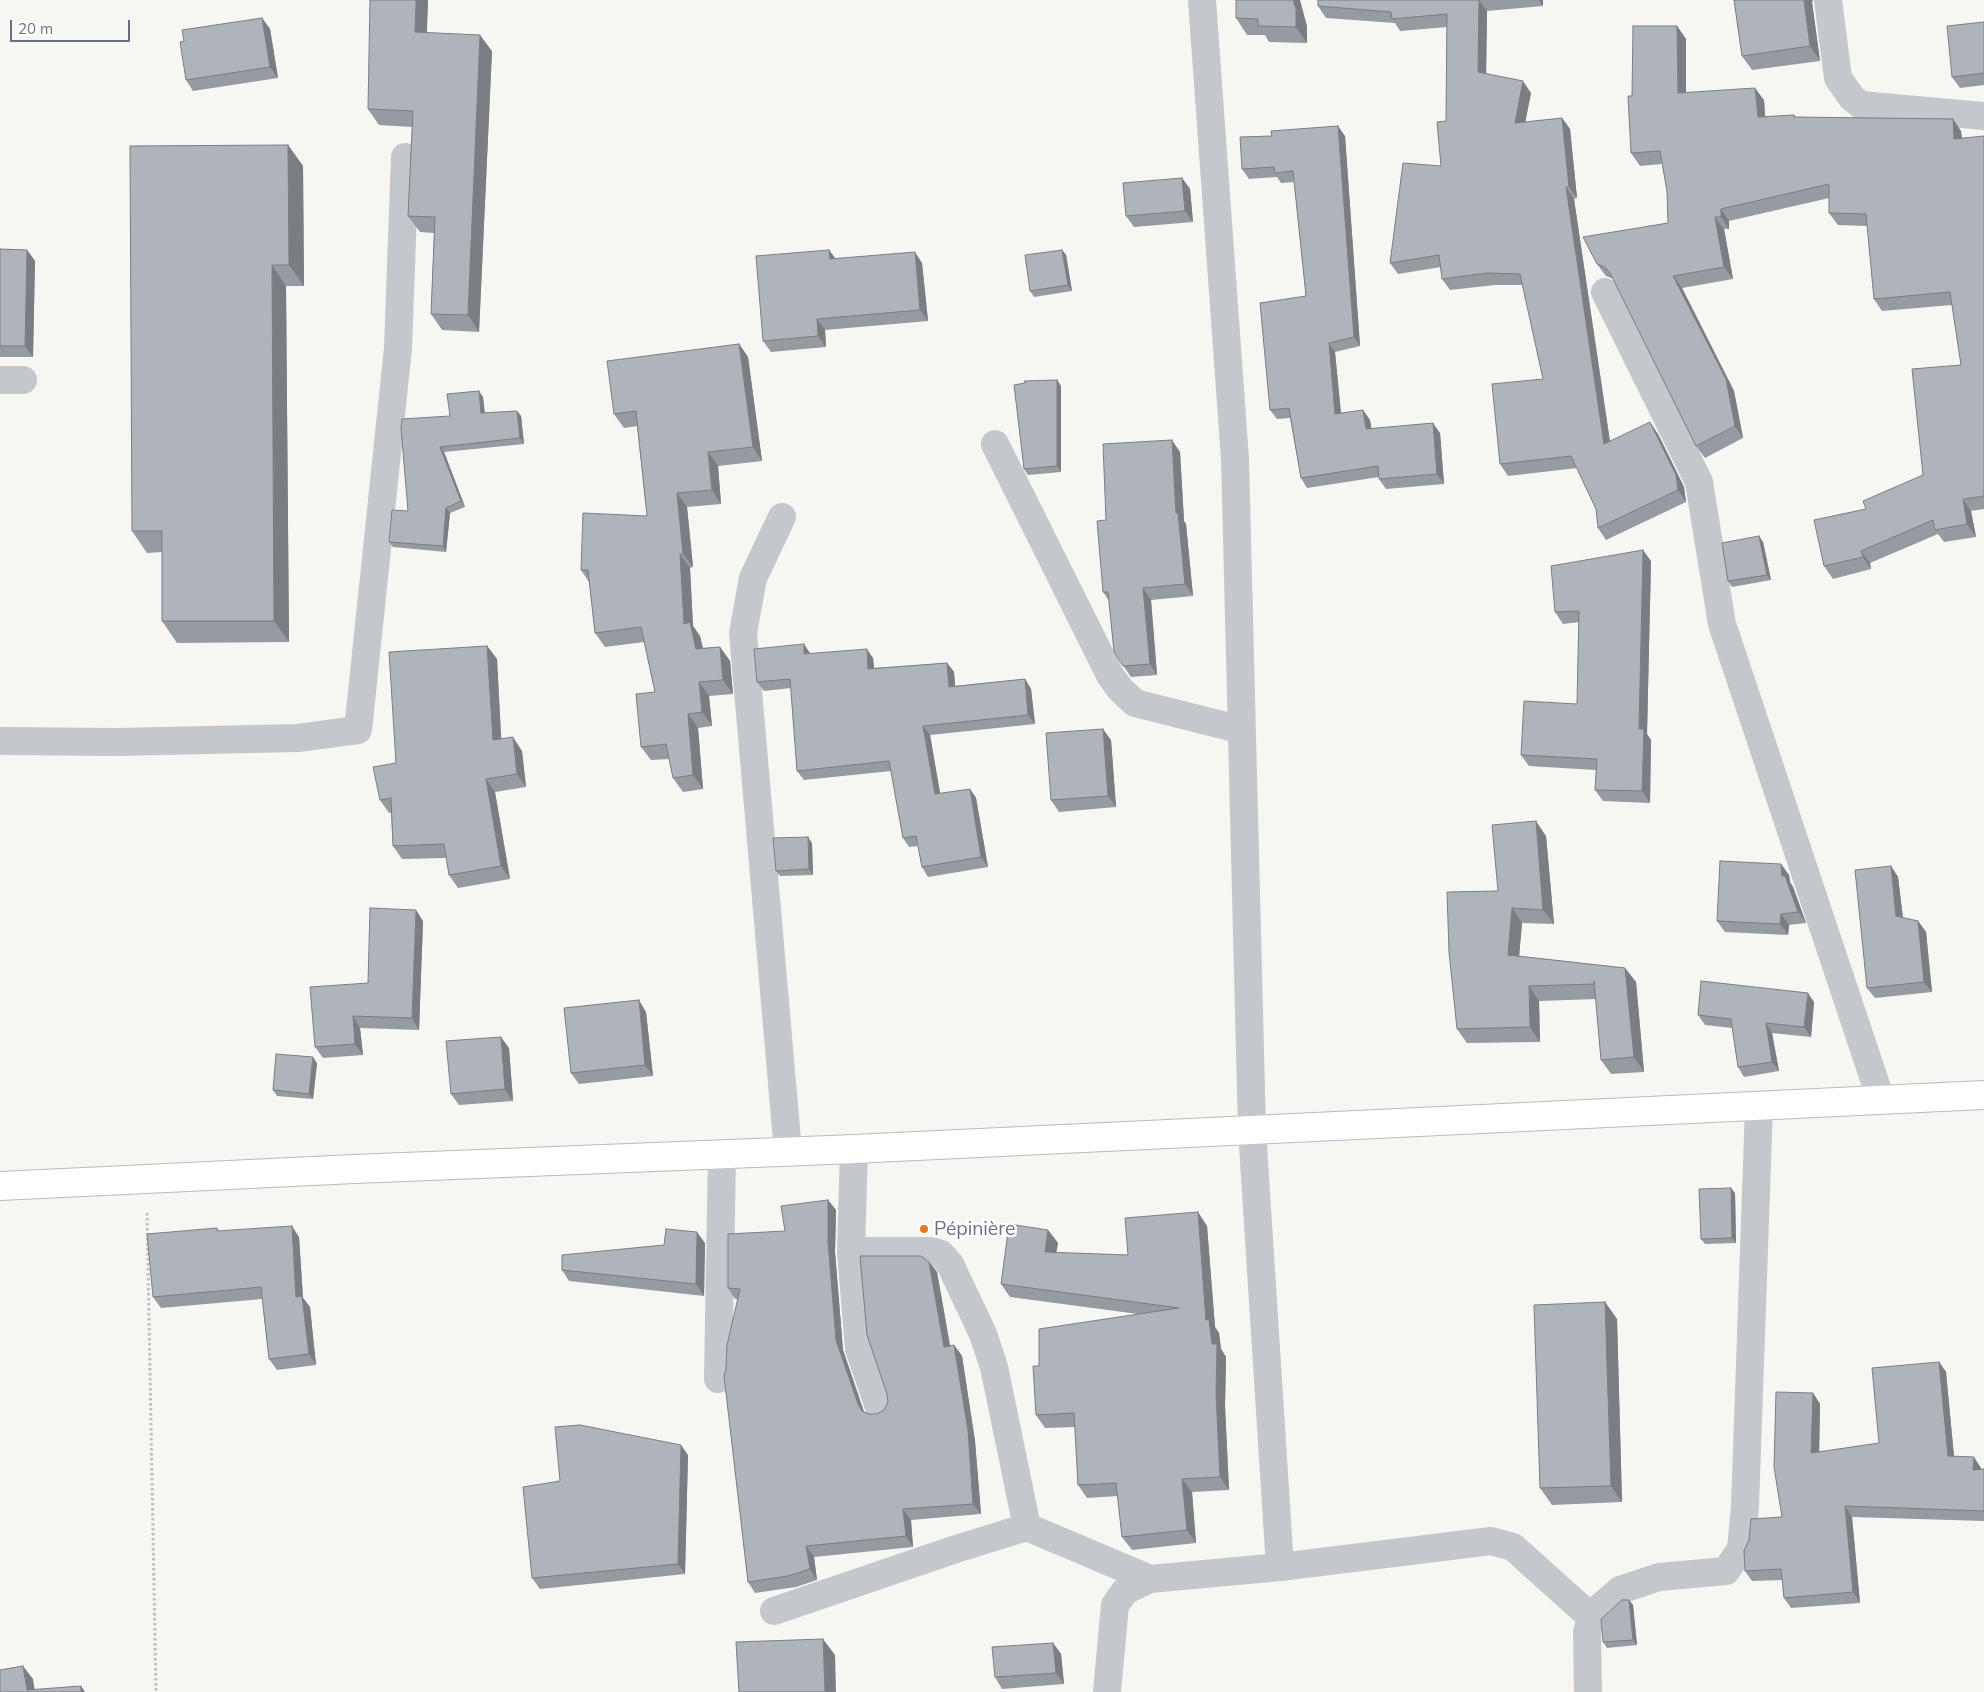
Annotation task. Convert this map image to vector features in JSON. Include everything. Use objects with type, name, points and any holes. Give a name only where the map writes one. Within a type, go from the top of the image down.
[{"type":"main road","points":[[0,1186],[722,1155],[1984,1096]]},
{"type":"street","points":[[1202,0],[1236,459],[1252,1130],[1280,1567]]},
{"type":"street","points":[[1828,0],[1838,78],[1852,98],[1861,105],[1984,116]]},
{"type":"street","points":[[0,741],[116,742],[298,738],[358,730],[398,348],[405,156]]},
{"type":"street","points":[[1605,292],[1699,482],[1722,624],[1881,1100]]},
{"type":"street","points":[[995,444],[1110,675],[1120,689],[1135,703],[1242,730]]},
{"type":"street","points":[[782,517],[753,578],[743,633],[788,1152]]},
{"type":"street","points":[[1588,1692],[1587,1632],[1591,1617],[1620,1590],[1659,1577],[1726,1571],[1741,1549],[1745,1506],[1759,1106]]},
{"type":"street","points":[[854,1149],[851,1251],[859,1349],[880,1410]]},
{"type":"street","points":[[718,1379],[722,1155]]},
{"type":"street","points":[[851,1251],[931,1252],[941,1254],[950,1264],[983,1334],[994,1367],[1027,1526]]},
{"type":"street","points":[[774,1612],[1027,1526],[1150,1579]]},
{"type":"street","points":[[1107,1692],[1115,1605],[1125,1591],[1150,1579],[1280,1567],[1491,1541],[1513,1547],[1591,1617]]},
{"type":"path","points":[[147,1179],[156,1692]]},
{"type":"building","points":[[370,0],[416,0],[415,32],[480,35],[468,315],[431,314],[435,217],[408,216],[413,111],[368,109]]},
{"type":"building","points":[[1236,0],[1293,0],[1296,9],[1296,27],[1258,26],[1258,19],[1236,18]]},
{"type":"building","points":[[1318,0],[1479,0],[1478,72],[1523,81],[1515,123],[1562,118],[1569,187],[1566,187],[1604,444],[1650,422],[1676,475],[1678,490],[1598,528],[1596,509],[1571,456],[1500,464],[1492,384],[1543,379],[1520,274],[1487,273],[1442,279],[1439,255],[1390,263],[1403,163],[1441,166],[1437,122],[1446,121],[1447,14],[1392,19],[1391,12],[1318,6]]},
{"type":"building","points":[[1734,0],[1804,0],[1810,46],[1742,56]]},
{"type":"building","points":[[262,18],[270,67],[186,80],[180,42],[184,41],[182,30]]},
{"type":"building","points":[[1984,22],[1984,73],[1952,77],[1947,26]]},
{"type":"building","points":[[1633,26],[1677,26],[1678,93],[1755,88],[1758,117],[1794,115],[1794,117],[1953,119],[1954,139],[1984,136],[1984,496],[1963,499],[1967,524],[1935,530],[1933,520],[1861,551],[1863,557],[1824,566],[1814,520],[1866,509],[1863,501],[1923,475],[1912,369],[1961,365],[1950,292],[1874,299],[1866,214],[1829,213],[1829,184],[1721,209],[1721,217],[1715,217],[1724,267],[1673,276],[1726,379],[1735,426],[1696,446],[1610,273],[1605,267],[1597,264],[1583,237],[1668,223],[1667,191],[1660,151],[1631,153],[1628,96],[1632,96]]},
{"type":"building","points":[[1338,126],[1354,337],[1329,343],[1335,414],[1363,410],[1366,429],[1433,423],[1437,474],[1379,479],[1378,466],[1301,478],[1289,408],[1270,410],[1260,303],[1306,296],[1293,171],[1275,173],[1274,167],[1242,169],[1240,137],[1272,136],[1271,131]]},
{"type":"building","points":[[288,145],[289,265],[272,265],[274,621],[162,621],[162,531],[132,531],[130,146]]},
{"type":"building","points":[[1182,178],[1185,211],[1126,216],[1123,183]]},
{"type":"building","points":[[0,249],[27,250],[25,346],[0,346]]},
{"type":"building","points":[[829,250],[830,259],[915,252],[920,310],[817,319],[818,336],[763,341],[756,256]]},
{"type":"building","points":[[1062,250],[1068,285],[1030,291],[1025,255]]},
{"type":"building","points":[[739,344],[753,447],[708,452],[712,490],[677,493],[683,554],[680,554],[684,624],[690,622],[696,649],[720,647],[723,680],[699,682],[702,712],[688,714],[693,775],[673,778],[666,744],[641,747],[636,694],[655,692],[641,627],[595,633],[588,570],[581,570],[583,513],[647,516],[636,411],[614,414],[607,361]]},
{"type":"building","points":[[1057,380],[1057,466],[1024,469],[1014,385],[1025,383],[1024,381]]},
{"type":"building","points":[[479,391],[481,413],[517,411],[520,438],[440,447],[461,501],[446,508],[443,546],[389,542],[392,510],[408,511],[401,428],[402,419],[450,416],[447,394]]},
{"type":"building","points":[[1172,440],[1176,513],[1178,513],[1185,584],[1143,588],[1150,664],[1123,666],[1114,652],[1108,592],[1103,592],[1097,521],[1106,520],[1103,444]]},
{"type":"building","points":[[1759,536],[1767,575],[1728,581],[1722,543]]},
{"type":"building","points":[[1643,550],[1639,729],[1644,729],[1642,791],[1595,790],[1597,759],[1521,755],[1524,701],[1577,704],[1579,611],[1555,612],[1551,566]]},
{"type":"building","points":[[804,644],[804,654],[867,649],[868,669],[947,663],[949,687],[1025,679],[1028,715],[923,726],[935,794],[970,789],[981,857],[922,867],[916,836],[903,838],[889,761],[797,771],[790,679],[757,682],[754,649]]},
{"type":"building","points":[[487,646],[493,740],[513,737],[517,774],[486,779],[501,866],[449,875],[444,844],[393,846],[391,798],[380,800],[373,767],[396,763],[389,652]]},
{"type":"building","points":[[1103,729],[1108,796],[1051,800],[1046,733]]},
{"type":"building","points":[[1536,821],[1543,910],[1512,908],[1508,955],[1625,968],[1634,1057],[1601,1060],[1594,981],[1594,984],[1529,986],[1530,1027],[1457,1029],[1449,952],[1447,892],[1498,891],[1492,825]]},
{"type":"building","points":[[808,837],[809,869],[776,871],[773,838]]},
{"type":"building","points":[[1720,861],[1781,864],[1782,876],[1785,876],[1798,912],[1781,914],[1780,924],[1717,921]]},
{"type":"building","points":[[1891,866],[1896,916],[1918,921],[1924,982],[1867,988],[1855,870]]},
{"type":"building","points":[[370,908],[416,910],[412,1018],[353,1016],[355,1044],[315,1047],[310,987],[368,983]]},
{"type":"building","points":[[1701,981],[1808,993],[1804,1027],[1766,1023],[1772,1062],[1738,1067],[1731,1019],[1698,1015]]},
{"type":"building","points":[[639,1000],[645,1065],[571,1073],[564,1008]]},
{"type":"building","points":[[501,1037],[505,1089],[451,1094],[446,1041]]},
{"type":"building","points":[[276,1054],[313,1057],[309,1094],[273,1090]]},
{"type":"building","points":[[1731,1188],[1732,1238],[1701,1239],[1699,1189]]},
{"type":"building","points":[[828,1200],[828,1242],[836,1340],[858,1404],[862,1411],[869,1414],[877,1414],[884,1410],[888,1402],[867,1335],[860,1256],[921,1256],[929,1262],[944,1347],[954,1345],[968,1430],[973,1504],[903,1509],[906,1536],[806,1546],[810,1569],[788,1576],[748,1582],[724,1376],[727,1345],[740,1289],[728,1288],[728,1234],[785,1231],[781,1206]]},
{"type":"building","points":[[1198,1212],[1206,1320],[1209,1319],[1212,1344],[1217,1344],[1216,1393],[1220,1477],[1182,1479],[1187,1530],[1122,1537],[1116,1483],[1078,1485],[1074,1413],[1036,1415],[1033,1366],[1039,1366],[1039,1329],[1179,1308],[1001,1284],[1009,1224],[1048,1230],[1045,1252],[1128,1255],[1125,1218]]},
{"type":"building","points":[[292,1226],[296,1297],[302,1296],[309,1354],[269,1359],[261,1287],[153,1297],[147,1234],[217,1228],[217,1231]]},
{"type":"building","points":[[666,1229],[697,1232],[696,1284],[562,1270],[562,1255],[664,1245]]},
{"type":"building","points":[[1605,1302],[1611,1486],[1540,1488],[1534,1305]]},
{"type":"building","points":[[1939,1362],[1948,1456],[1974,1457],[1973,1470],[1984,1469],[1984,1511],[1845,1506],[1853,1592],[1784,1598],[1781,1569],[1745,1571],[1744,1551],[1749,1540],[1751,1519],[1782,1517],[1774,1467],[1776,1392],[1813,1393],[1811,1453],[1879,1443],[1872,1368]]},
{"type":"building","points":[[580,1425],[681,1445],[678,1564],[532,1578],[523,1487],[560,1481],[555,1427]]},
{"type":"building","points":[[1622,1600],[1629,1600],[1633,1640],[1603,1642],[1601,1619]]},
{"type":"building","points":[[823,1639],[825,1692],[739,1692],[736,1642]]},
{"type":"building","points":[[1053,1643],[1056,1673],[995,1677],[992,1647]]},
{"type":"building","points":[[23,1666],[27,1690],[81,1686],[81,1692],[0,1692],[0,1670]]},
{"type":"place","name":"Pépinière","points":[[924,1229]]}]
